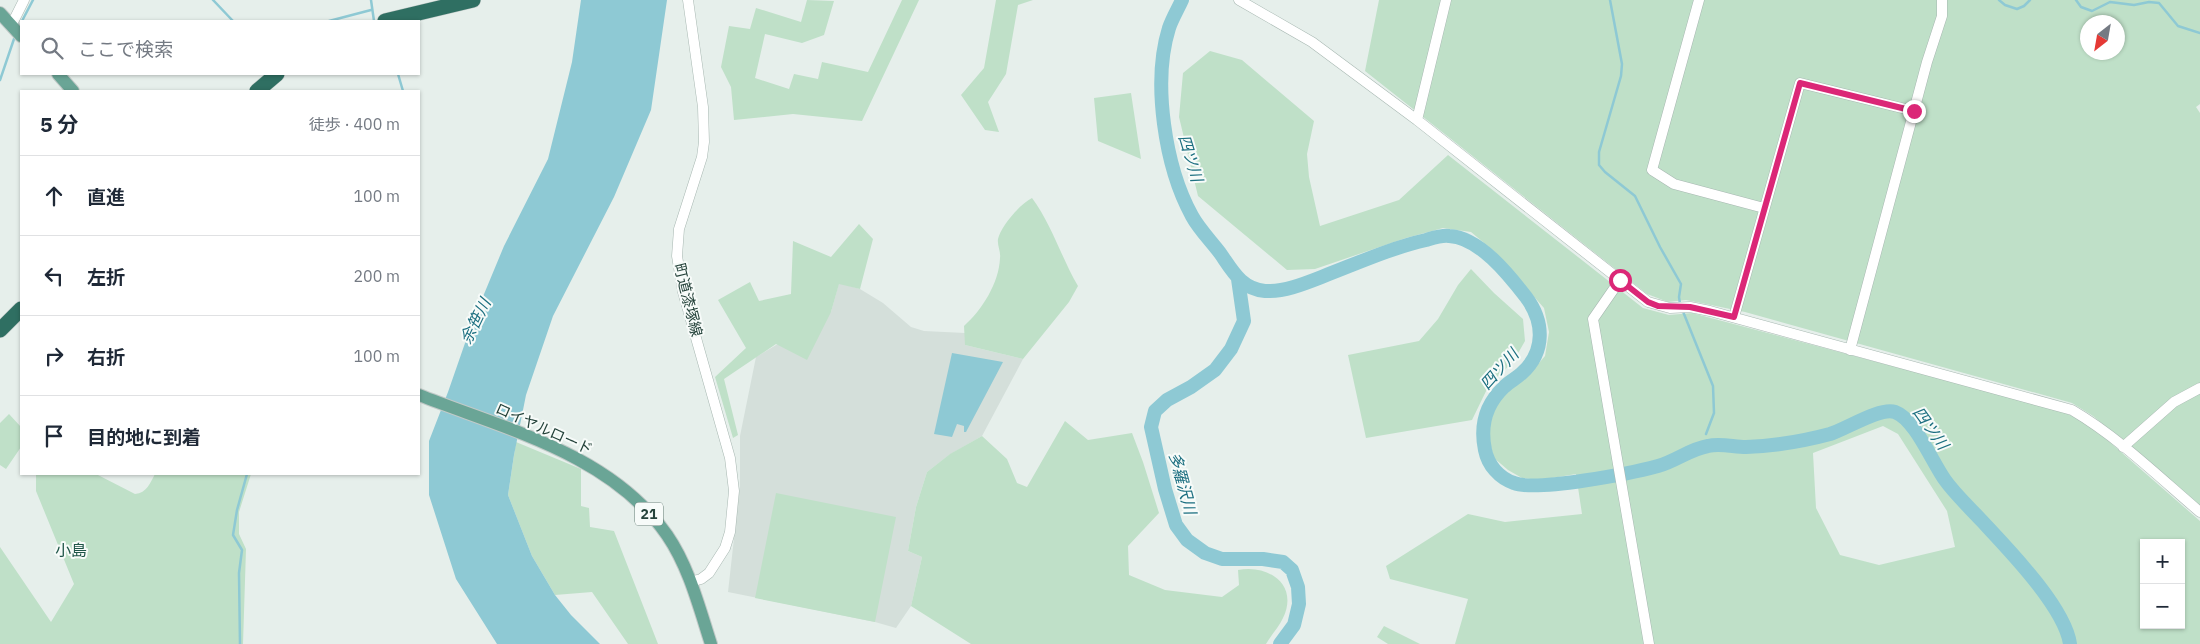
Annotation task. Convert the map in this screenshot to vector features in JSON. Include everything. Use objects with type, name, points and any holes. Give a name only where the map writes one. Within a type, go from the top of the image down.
[{"type":"highway","points":[[390,20],[473,0]]},
{"type":"highway","points":[[259,90],[276,75]]},
{"type":"highway","points":[[0,330],[20,310]]},
{"type":"main road","points":[[0,12],[20,35]]},
{"type":"main road","points":[[59,75],[72,90]]},
{"type":"main road","name":"ロイヤルロード","points":[[420,395],[574,457],[633,498],[666,534],[677,552],[690,582],[710,644]]},
{"type":"street","points":[[11,26],[24,0]]},
{"type":"street","name":"町道漆塚線","points":[[688,0],[702,107],[704,142],[702,157],[679,229],[677,256],[683,292],[730,458],[734,490],[730,532],[724,548],[709,573],[701,579],[690,582]]},
{"type":"street","points":[[1239,0],[1312,42],[1417,120],[1648,302],[1658,306],[1690,307],[1734,317],[2072,410],[2089,420],[2123,447],[2200,512]]},
{"type":"street","points":[[1417,120],[1446,0]]},
{"type":"street","points":[[1699,0],[1652,170],[1674,184],[1764,208]]},
{"type":"street","points":[[1850,350],[1914,111],[1942,16],[1942,0]]},
{"type":"street","points":[[1734,317],[1800,83],[1914,111]]},
{"type":"street","points":[[1620,280],[1593,319],[1649,644]]},
{"type":"street","points":[[2123,447],[2174,402],[2200,388]]},
{"type":"shaded area","points":[[839,283],[860,289],[883,303],[911,327],[924,331],[965,333],[965,345],[1023,359],[982,436],[949,455],[927,472],[916,507],[908,551],[922,557],[911,606],[896,628],[728,592],[740,485],[740,436],[756,357],[831,312]]},
{"type":"green space","points":[[807,0],[834,1],[824,35],[802,43],[765,34],[755,78],[789,89],[794,74],[818,79],[822,62],[868,72],[902,0],[919,0],[862,121],[793,114],[734,120],[731,87],[721,67],[729,26],[750,29],[756,8],[801,22]]},
{"type":"green space","points":[[996,0],[1033,0],[1018,5],[1006,74],[988,102],[999,132],[985,130],[961,95],[984,68]]},
{"type":"green space","points":[[1379,0],[2200,0],[2200,104],[2196,107],[2200,113],[2200,506],[2093,416],[2072,403],[1745,312],[1686,300],[1668,302],[1647,294],[1365,71]]},
{"type":"green space","points":[[1210,51],[1242,60],[1314,121],[1307,154],[1309,177],[1320,226],[1399,200],[1448,155],[1643,308],[1669,315],[1692,313],[2061,411],[2089,424],[2200,521],[2200,644],[1455,644],[1468,599],[1390,579],[1386,566],[1468,514],[1505,522],[1582,514],[1576,474],[1540,480],[1522,478],[1508,470],[1494,458],[1489,440],[1490,416],[1503,393],[1527,377],[1545,356],[1549,332],[1544,308],[1495,252],[1471,232],[1443,228],[1406,238],[1315,269],[1287,270],[1198,196],[1179,117],[1183,73]],"holes":[[[1883,426],[1898,434],[1947,511],[1955,547],[1879,565],[1840,555],[1816,508],[1813,453]]]},
{"type":"green space","points":[[1131,93],[1141,159],[1098,141],[1094,98]]},
{"type":"green space","points":[[1032,198],[1045,219],[1078,286],[1069,302],[1023,359],[965,345],[964,326],[983,304],[996,277],[1000,258],[998,239],[1000,234],[1012,216]]},
{"type":"green space","points":[[859,224],[873,239],[860,289],[839,284],[831,312],[807,360],[776,344],[724,379],[738,435],[733,438],[715,377],[746,348],[718,300],[750,282],[759,301],[791,294],[793,241],[831,257]]},
{"type":"green space","points":[[1471,269],[1523,319],[1525,341],[1513,362],[1489,385],[1472,420],[1366,438],[1348,355],[1419,341],[1438,319],[1458,285]]},
{"type":"green space","points":[[9,414],[20,426],[20,448],[6,469],[0,465],[0,423]]},
{"type":"green space","points":[[1065,421],[1088,440],[1132,433],[1159,513],[1128,546],[1129,575],[1165,590],[1222,597],[1239,585],[1238,570],[1260,570],[1270,574],[1278,579],[1284,587],[1287,596],[1287,606],[1283,618],[1266,644],[971,644],[911,606],[922,557],[908,551],[916,507],[927,472],[950,454],[982,436],[1007,459],[1017,483],[1027,487]]},
{"type":"green space","points":[[516,442],[581,469],[581,506],[589,508],[590,527],[614,531],[658,644],[628,644],[592,592],[555,595],[532,556],[508,495]]},
{"type":"green space","points":[[36,475],[98,475],[135,494],[145,490],[154,475],[251,475],[239,512],[239,534],[246,549],[243,644],[0,644],[0,547],[51,622],[74,584],[36,491]]},
{"type":"green space","points":[[776,493],[896,517],[875,622],[755,598]]},
{"type":"green space","points":[[1384,626],[1420,644],[1388,644],[1377,637]]},
{"type":"water","name":"余笹川","points":[[581,0],[667,0],[651,110],[614,197],[553,316],[526,395],[508,495],[532,556],[555,595],[571,615],[600,644],[497,644],[456,579],[429,495],[429,441],[472,323],[504,246],[548,159],[572,62]]},
{"type":"water","points":[[952,353],[1003,362],[966,432],[964,432],[964,426],[957,424],[952,437],[934,434]]},
{"type":"waterway","points":[[23,20],[33,0]]},
{"type":"waterway","points":[[213,0],[232,20]]},
{"type":"waterway","points":[[371,0],[374,20]]},
{"type":"waterway","name":"四ツ川","points":[[1182,0],[1169,28],[1164,50],[1162,98],[1168,149],[1175,174],[1192,216],[1243,283],[1265,291],[1288,289],[1400,247],[1446,236],[1460,238],[1482,250],[1502,268],[1526,297],[1532,306],[1539,326],[1539,346],[1530,364],[1520,375],[1504,387],[1493,401],[1486,416],[1483,432],[1486,456],[1495,470],[1504,478],[1514,483],[1542,485],[1607,477],[1658,466],[1708,446],[1741,447],[1799,441],[1830,434],[1872,415],[1889,411],[1895,412],[1902,416],[1916,432],[1949,485],[2019,562],[2046,596],[2058,613],[2066,629],[2070,644]]},
{"type":"waterway","points":[[1610,0],[1622,64],[1621,76],[1599,152],[1599,165],[1635,196],[1681,284],[1680,304]]},
{"type":"waterway","points":[[1999,0],[2005,5],[2017,9],[2024,6],[2030,0]]},
{"type":"waterway","points":[[2076,0],[2081,7],[2092,11],[2110,2],[2134,5],[2149,2],[2159,3],[2178,26],[2200,33]]},
{"type":"waterway","points":[[333,20],[371,10]]},
{"type":"waterway","points":[[0,80],[15,36]]},
{"type":"waterway","points":[[398,75],[403,90]]},
{"type":"waterway","name":"多羅沢川","points":[[1238,279],[1244,321],[1231,349],[1215,370],[1191,387],[1167,400],[1155,411],[1151,427],[1165,489],[1176,525],[1187,540],[1205,553],[1222,559],[1263,559],[1283,562],[1292,570],[1298,587],[1299,604],[1294,625],[1280,644]]},
{"type":"waterway","points":[[1682,309],[1713,386],[1714,413],[1706,434]]},
{"type":"waterway","points":[[240,644],[239,573],[242,550],[233,535],[237,510],[247,475]]},
{"type":"district","name":"小島","points":[[71,550]]},
{"type":"route","points":[[1620,280],[1648,302],[1658,306],[1670,308],[1690,307],[1734,317],[1800,83],[1914,111]]}]
